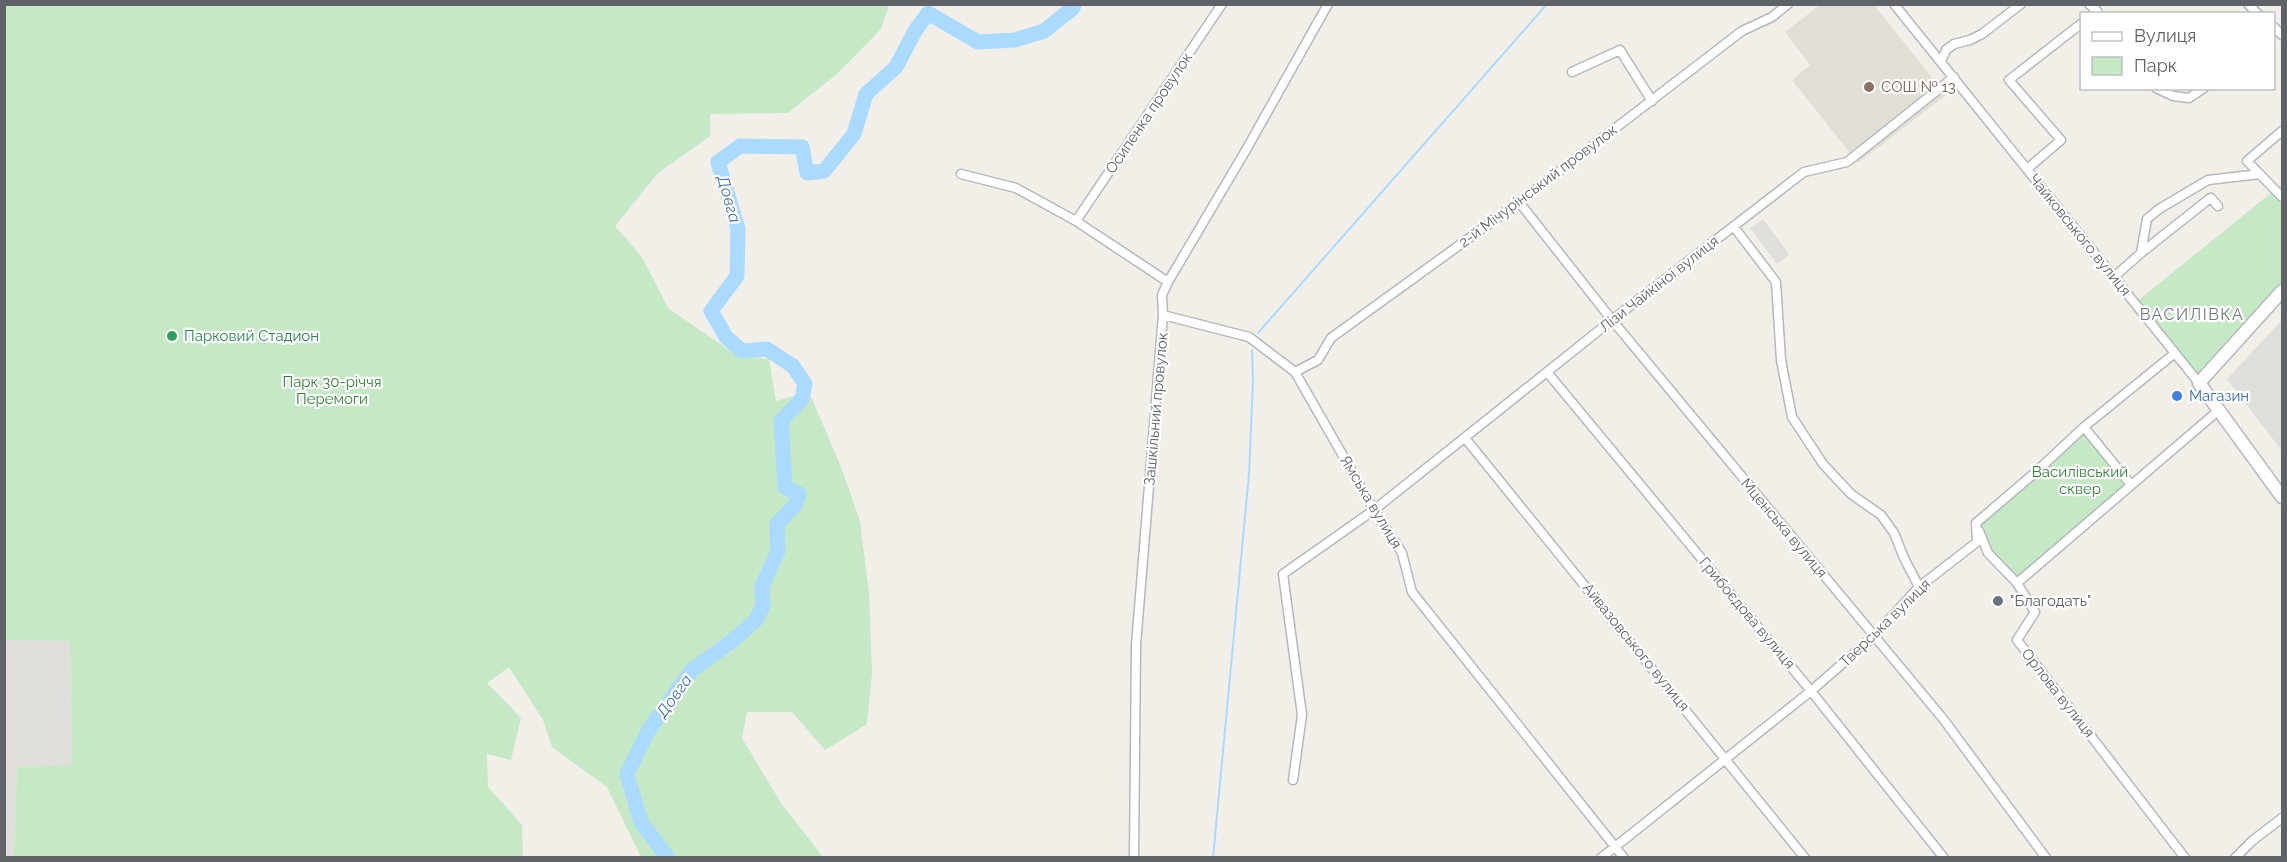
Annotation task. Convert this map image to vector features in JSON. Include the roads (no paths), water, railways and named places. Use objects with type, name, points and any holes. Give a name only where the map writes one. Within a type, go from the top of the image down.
[{"type":"street","name":"Осипенка провулок","points":[[1076,221],[1222,4]]},
{"type":"street","name":"Зашкільний провулок","points":[[1134,858],[1136,645],[1163,315],[1162,295],[1328,4]]},
{"type":"street","name":"2-й Мічурінський провулок","points":[[1295,372],[1318,360],[1331,338],[1519,202],[1742,31],[1772,17],[1788,4]]},
{"type":"street","name":"Чайковського вулиця","points":[[1894,4],[2199,383],[2283,497]]},
{"type":"street","points":[[1941,62],[1946,50],[1954,44],[1982,34],[2021,4]]},
{"type":"street","points":[[2027,169],[2061,140],[2008,80],[2080,25]]},
{"type":"street","points":[[1572,72],[1620,50],[1652,100]]},
{"type":"street","name":"Лізи Чайкіної вулиця","points":[[1293,780],[1302,715],[1283,574],[1374,510],[1612,320],[1804,172],[1847,162],[1954,77]]},
{"type":"street","points":[[2160,90],[2173,96],[2190,98],[2201,90]]},
{"type":"street","points":[[2283,131],[2247,161],[2283,197]]},
{"type":"street","points":[[961,174],[1016,188],[1076,221],[1168,282]]},
{"type":"street","points":[[2141,253],[2146,219],[2159,209],[2208,180],[2260,174]]},
{"type":"street","points":[[2114,277],[2211,198],[2218,206]]},
{"type":"street","name":"Мценська вулиця","points":[[1519,202],[1612,320],[1944,720],[2046,858]]},
{"type":"street","points":[[1734,226],[1776,282],[1781,360],[1792,417],[1823,464],[1851,494],[1881,515],[1894,533],[1919,587]]},
{"type":"street","points":[[2199,383],[2283,291]]},
{"type":"street","name":"Ямська вулиця","points":[[1163,315],[1249,337],[1295,372],[1374,510],[1402,553],[1412,592],[1624,858]]},
{"type":"street","points":[[1976,523],[2084,427],[2175,353]]},
{"type":"street","name":"Грибоєдова вулиця","points":[[1547,372],[1811,691],[1944,858]]},
{"type":"street","points":[[2018,583],[2219,410]]},
{"type":"street","points":[[2084,427],[2131,485]]},
{"type":"street","name":"Айвазовського вулиця","points":[[1465,438],[1805,858]]},
{"type":"street","name":"Тверська вулиця","points":[[1601,858],[1811,691],[1874,636],[1919,587],[1977,542],[1976,523]]},
{"type":"street","name":"Орлова вулиця","points":[[1976,523],[1988,553],[2018,583],[2034,612],[2017,640],[2185,858]]},
{"type":"street","points":[[2235,858],[2252,841],[2283,818]]},
{"type":"waterway","name":"Довга","points":[[668,858],[641,822],[627,774],[648,731],[692,670],[756,620],[763,605],[762,586],[778,551],[777,524],[795,505],[799,494],[785,487],[781,421],[802,399],[805,384],[793,366],[767,349],[742,351],[726,337],[711,311],[737,276],[738,229],[718,162],[740,146],[802,147],[807,173],[824,171],[854,134],[866,94],[896,67],[915,31],[928,13],[978,42],[1015,40],[1044,31],[1073,8],[1074,4]]},
{"type":"waterway","points":[[1258,333],[1547,4]]},
{"type":"waterway","points":[[1213,858],[1249,474],[1252,350]]},
{"type":"place","name":"СОШ № 13","points":[[1869,87]]},
{"type":"place","name":"Парковий Стадион","points":[[172,336]]},
{"type":"place","name":"Магазин","points":[[2177,396]]},
{"type":"place","name":"\"Благодать\"","points":[[1998,601]]},
{"type":"district","name":"ВАСИЛІВКА","points":[[2192,314]]},
{"type":"park label","name":"Парк 30-річчя Перемоги","points":[[332,390]]},
{"type":"park label","name":"Василівський сквер","points":[[2080,480]]}]
